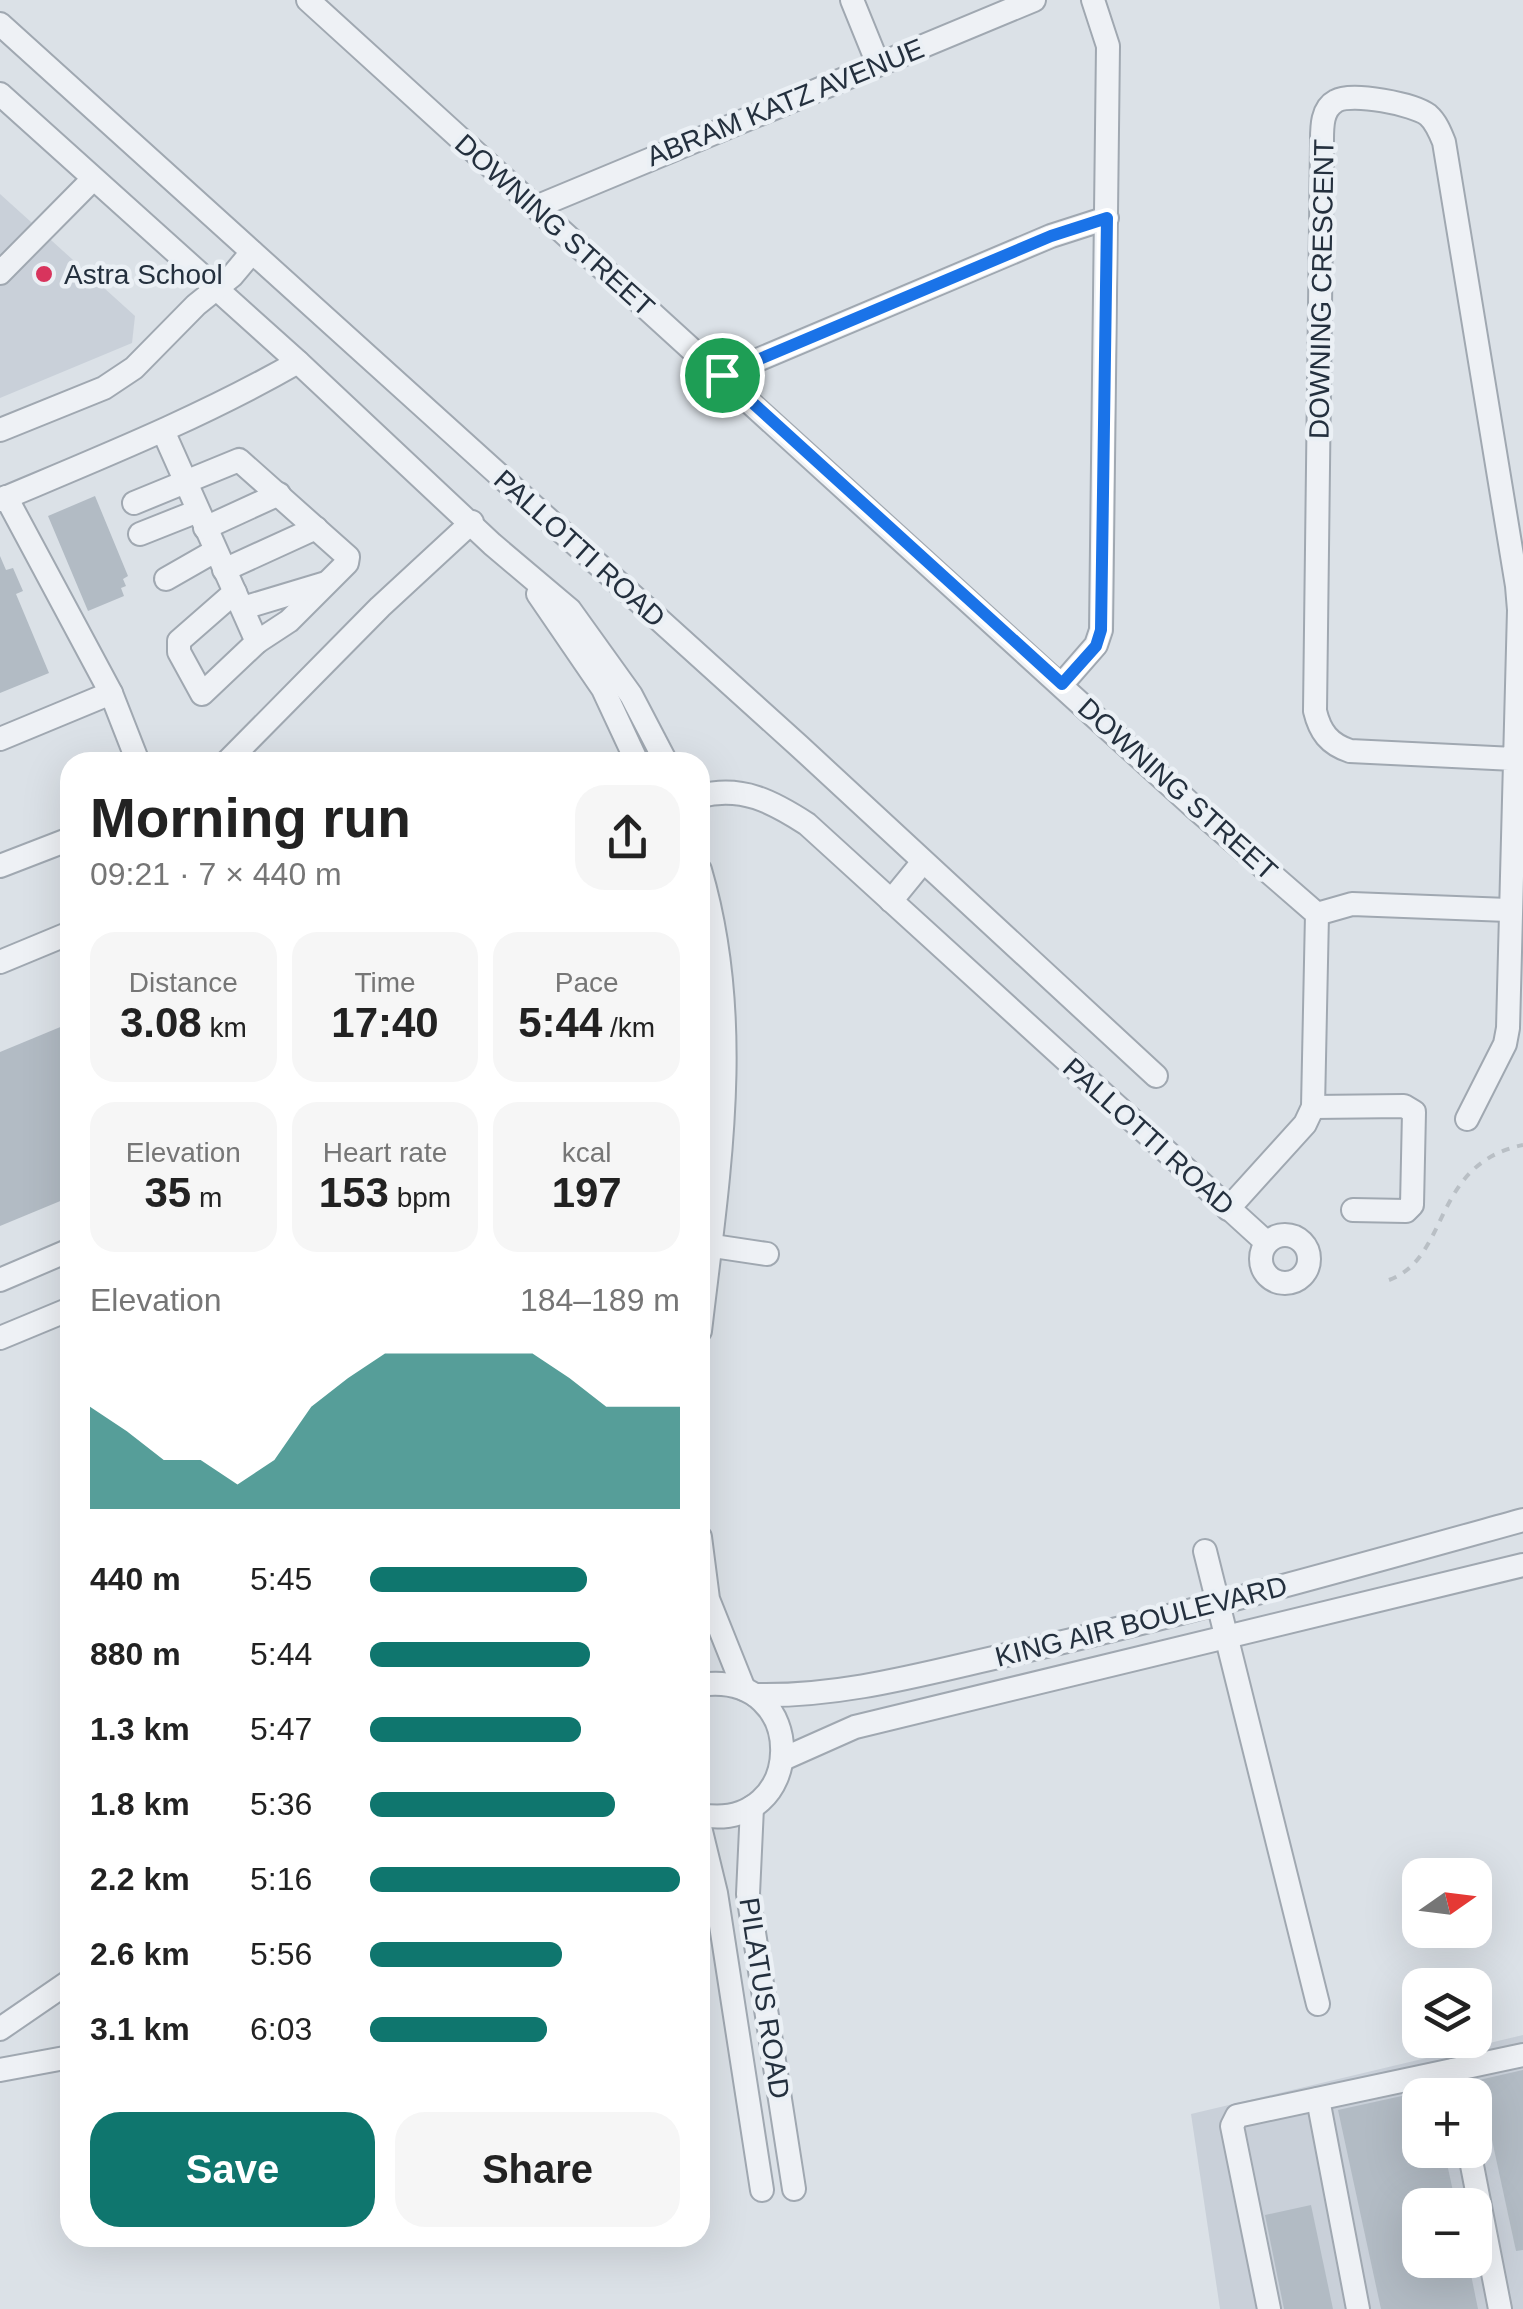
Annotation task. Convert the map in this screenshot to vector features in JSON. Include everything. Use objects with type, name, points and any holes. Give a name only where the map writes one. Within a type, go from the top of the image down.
[{"type":"street","name":"DOWNING STREET","points":[[308,0],[1316,914]]},
{"type":"street","points":[[852,0],[878,64]]},
{"type":"street","name":"ABRAM KATZ AVENUE","points":[[536,207],[1034,0]]},
{"type":"street","points":[[1062,684],[1096,646],[1101,630],[1108,46],[1093,0]]},
{"type":"street","name":"PALLOTTI ROAD","points":[[0,24],[799,746],[1156,1076]]},
{"type":"street","name":"PALLOTTI ROAD","points":[[0,94],[298,362],[522,571]]},
{"type":"street","name":"DOWNING CRESCENT","points":[[1514,759],[1350,751],[1336,746],[1324,734],[1315,711],[1322,144],[1328,109],[1336,101],[1351,97],[1411,107],[1428,115],[1444,142],[1517,586],[1514,759],[1508,910],[1514,1046]]},
{"type":"street","points":[[0,273],[93,179]]},
{"type":"street","points":[[722,375],[1051,236],[1107,218]]},
{"type":"street","points":[[0,430],[104,388],[146,358],[252,252]]},
{"type":"street","points":[[134,752],[111,693],[3,498],[164,432],[233,400],[298,362]]},
{"type":"street","points":[[164,432],[258,642]]},
{"type":"street","points":[[134,503],[238,460],[348,556],[347,563],[290,621],[258,642],[206,694],[198,691],[179,652],[179,641],[239,600],[328,582]]},
{"type":"street","points":[[140,534],[279,494]]},
{"type":"street","points":[[237,752],[380,607],[472,522]]},
{"type":"street","points":[[166,579],[316,528]]},
{"type":"street","points":[[522,571],[603,689],[632,752]]},
{"type":"street","points":[[522,571],[570,610],[631,695],[661,752]]},
{"type":"street","points":[[0,739],[111,693]]},
{"type":"street","name":"PALLOTTI ROAD","points":[[710,795],[734,791],[777,804],[807,824],[1266,1242]]},
{"type":"street","points":[[0,866],[60,843]]},
{"type":"street","points":[[890,901],[922,863]]},
{"type":"street","points":[[1228,1209],[1304,1124],[1313,1106],[1316,914],[1352,904],[1508,910]]},
{"type":"street","points":[[710,914],[726,1021],[724,1130],[710,1215]]},
{"type":"street","points":[[0,962],[60,937]]},
{"type":"street","points":[[1467,1119],[1514,1046]]},
{"type":"street","points":[[1313,1106],[1404,1106],[1414,1112],[1412,1205],[1406,1211],[1354,1210]]},
{"type":"street","points":[[710,1246],[767,1254]]},
{"type":"street","points":[[0,1280],[60,1254]]},
{"type":"street","points":[[0,1338],[60,1312]]},
{"type":"street","name":"KING AIR BOULEVARD","points":[[710,1684],[750,1692],[808,1696],[841,1692],[1218,1604],[1523,1520]]},
{"type":"street","points":[[1205,1551],[1318,2004]]},
{"type":"street","name":"KING AIR BOULEVARD","points":[[783,1759],[855,1726],[1523,1565]]},
{"type":"street","points":[[710,1603],[750,1692],[766,1705],[781,1730],[783,1759],[778,1778],[752,1807],[734,1815],[710,1814]]},
{"type":"street","name":"PILATUS ROAD","points":[[752,1807],[748,1894],[794,2189]]},
{"type":"street","name":"PILATUS ROAD","points":[[710,1868],[762,2190]]},
{"type":"street","points":[[0,2029],[60,1989]]},
{"type":"street","points":[[1268,2309],[1232,2122],[1237,2116],[1523,2055]]},
{"type":"street","points":[[0,2070],[60,2059]]},
{"type":"street","points":[[1453,2070],[1455,2078]]},
{"type":"street","points":[[1318,2099],[1358,2309]]},
{"type":"street","points":[[1473,2168],[1500,2309]]},
{"type":"path","points":[[1389,1280],[1414,1267],[1466,1174],[1483,1158],[1523,1145]]},
{"type":"shaded area","name":"Astra School","points":[[0,194],[135,316],[132,343],[0,398]]},
{"type":"shaded area","points":[[1523,2035],[1523,2309],[1220,2309],[1191,2114],[1426,2058],[1492,2058],[1492,2042]]},
{"type":"building","points":[[95,496],[128,576],[123,579],[126,586],[121,588],[124,596],[88,611],[48,516]]},
{"type":"building","points":[[0,556],[6,570],[13,568],[23,591],[16,594],[49,673],[0,693]]},
{"type":"building","points":[[60,1027],[60,1201],[0,1226],[0,1052]]},
{"type":"building","points":[[1523,2070],[1523,2250],[1516,2251],[1492,2140],[1492,2078],[1488,2078]]},
{"type":"building","points":[[1402,2096],[1402,2168],[1448,2168],[1452,2188],[1402,2188],[1402,2278],[1472,2278],[1478,2309],[1381,2309],[1338,2110]]},
{"type":"building","points":[[1311,2205],[1333,2309],[1284,2309],[1265,2215]]},
{"type":"place","name":"Astra School","points":[[44,274]]},
{"type":"route","points":[[1107,218],[1101,630],[1096,646],[1062,684],[722,375],[1051,236],[1107,218]]}]
